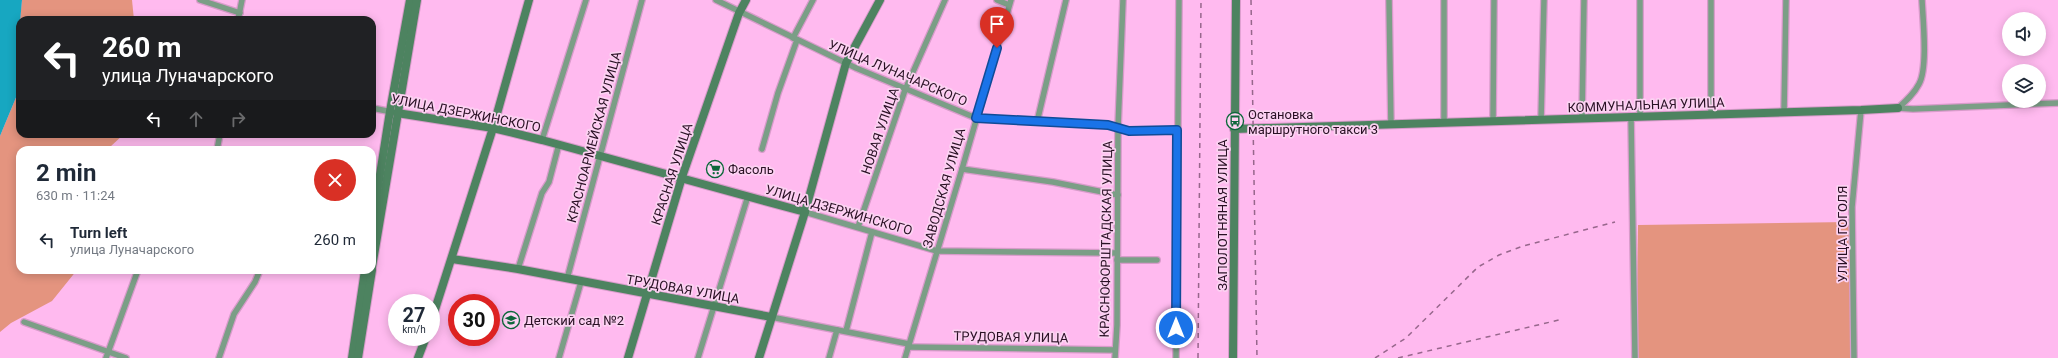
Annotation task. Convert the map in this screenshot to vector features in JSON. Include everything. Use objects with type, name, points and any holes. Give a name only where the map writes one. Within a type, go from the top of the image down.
[{"type":"street","points":[[201,0],[240,13]]},
{"type":"street","points":[[239,16],[242,0]]},
{"type":"street","points":[[376,239],[410,0]]},
{"type":"street","points":[[376,203],[393,112],[417,0]]},
{"type":"street","points":[[440,295],[493,128],[529,0]]},
{"type":"street","points":[[542,140],[586,0]]},
{"type":"street","name":"КРАСНОАРМЕЙСКАЯ УЛИЦА","points":[[567,279],[642,0]]},
{"type":"street","name":"УЛИЦА ЛУНАЧАРСКОГО","points":[[716,0],[739,13],[846,64],[905,90],[976,118],[1108,125],[1129,131],[1177,130]]},
{"type":"street","name":"КРАСНАЯ УЛИЦА","points":[[628,358],[682,177],[739,13],[746,0]]},
{"type":"street","points":[[762,149],[795,39],[813,0]]},
{"type":"street","points":[[759,358],[805,212],[846,64],[880,0]]},
{"type":"street","name":"НОВАЯ УЛИЦА","points":[[858,227],[905,90],[945,0]]},
{"type":"street","points":[[998,0],[1010,3]]},
{"type":"street","points":[[1037,122],[1066,0]]},
{"type":"street","name":"КРАСНОФОРШТАДСКАЯ УЛИЦА","points":[[1115,358],[1117,325],[1118,128],[1123,0]]},
{"type":"street","points":[[1176,358],[1179,0]]},
{"type":"street","name":"ЗАПОЛОТНЯНАЯ УЛИЦА","points":[[1233,358],[1236,0]]},
{"type":"street","points":[[1389,0],[1391,125]]},
{"type":"street","points":[[1444,0],[1444,124]]},
{"type":"street","points":[[1493,122],[1494,0]]},
{"type":"street","points":[[1541,120],[1544,0]]},
{"type":"street","points":[[1582,119],[1584,0]]},
{"type":"street","points":[[1635,358],[1635,117],[1640,0]]},
{"type":"street","points":[[1711,0],[1711,115]]},
{"type":"street","points":[[1784,112],[1786,0]]},
{"type":"street","points":[[1898,108],[1916,88],[1924,72],[1922,0]]},
{"type":"street","name":"ЗАВОДСКАЯ УЛИЦА","points":[[904,358],[962,169],[1010,3]]},
{"type":"street","name":"КОММУНАЛЬНАЯ УЛИЦА","points":[[1234,129],[1444,124],[2058,103]]},
{"type":"street","name":"УЛИЦА ДЗЕРЖИНСКОГО","points":[[376,109],[493,128],[559,144],[682,177],[937,251],[1117,253]]},
{"type":"street","name":"УЛИЦА ГОГОЛЯ","points":[[1854,358],[1852,206],[1861,110]]},
{"type":"street","points":[[518,269],[542,193],[549,182],[559,144]]},
{"type":"street","points":[[962,169],[1053,182],[1118,195]]},
{"type":"street","points":[[698,358],[748,196]]},
{"type":"street","points":[[846,331],[872,232]]},
{"type":"street","name":"ТРУДОВАЯ УЛИЦА","points":[[452,259],[518,269],[846,331],[908,346],[1115,350]]},
{"type":"street","points":[[1117,260],[1157,260]]},
{"type":"street","points":[[106,358],[137,274]]},
{"type":"street","points":[[219,358],[234,314],[255,282],[258,274]]},
{"type":"street","points":[[352,358],[364,274]]},
{"type":"street","points":[[358,358],[371,274]]},
{"type":"street","points":[[559,358],[581,282]]},
{"type":"street","points":[[24,322],[126,358]]},
{"type":"street","points":[[829,358],[837,330]]},
{"type":"street","points":[[418,358],[423,346]]},
{"type":"shaded area","points":[[22,0],[132,0],[134,16],[20,16]]},
{"type":"shaded area","points":[[16,97],[16,138],[120,138],[111,146],[16,146],[16,274],[74,274],[52,301],[11,323],[0,332],[0,136]]},
{"type":"shaded area","points":[[1849,222],[1853,358],[1636,358],[1638,225]]},
{"type":"water","points":[[0,0],[22,0],[21,16],[16,16],[16,97],[0,136]]},
{"type":"railway","points":[[1198,358],[1201,0]]},
{"type":"railway","points":[[1251,0],[1257,358]]},
{"type":"railway","points":[[1375,358],[1406,338],[1478,267],[1499,255],[1523,246],[1615,222]]},
{"type":"railway","points":[[1398,358],[1559,320]]},
{"type":"place","name":"Остановка маршрутного такси 3","points":[[1235,121]]},
{"type":"place","name":"Фасоль","points":[[715,169]]},
{"type":"place","name":"Детский сад №2","points":[[511,320]]},
{"type":"route","points":[[997,48],[976,118],[1108,125],[1129,131],[1177,130],[1176,328]]}]
